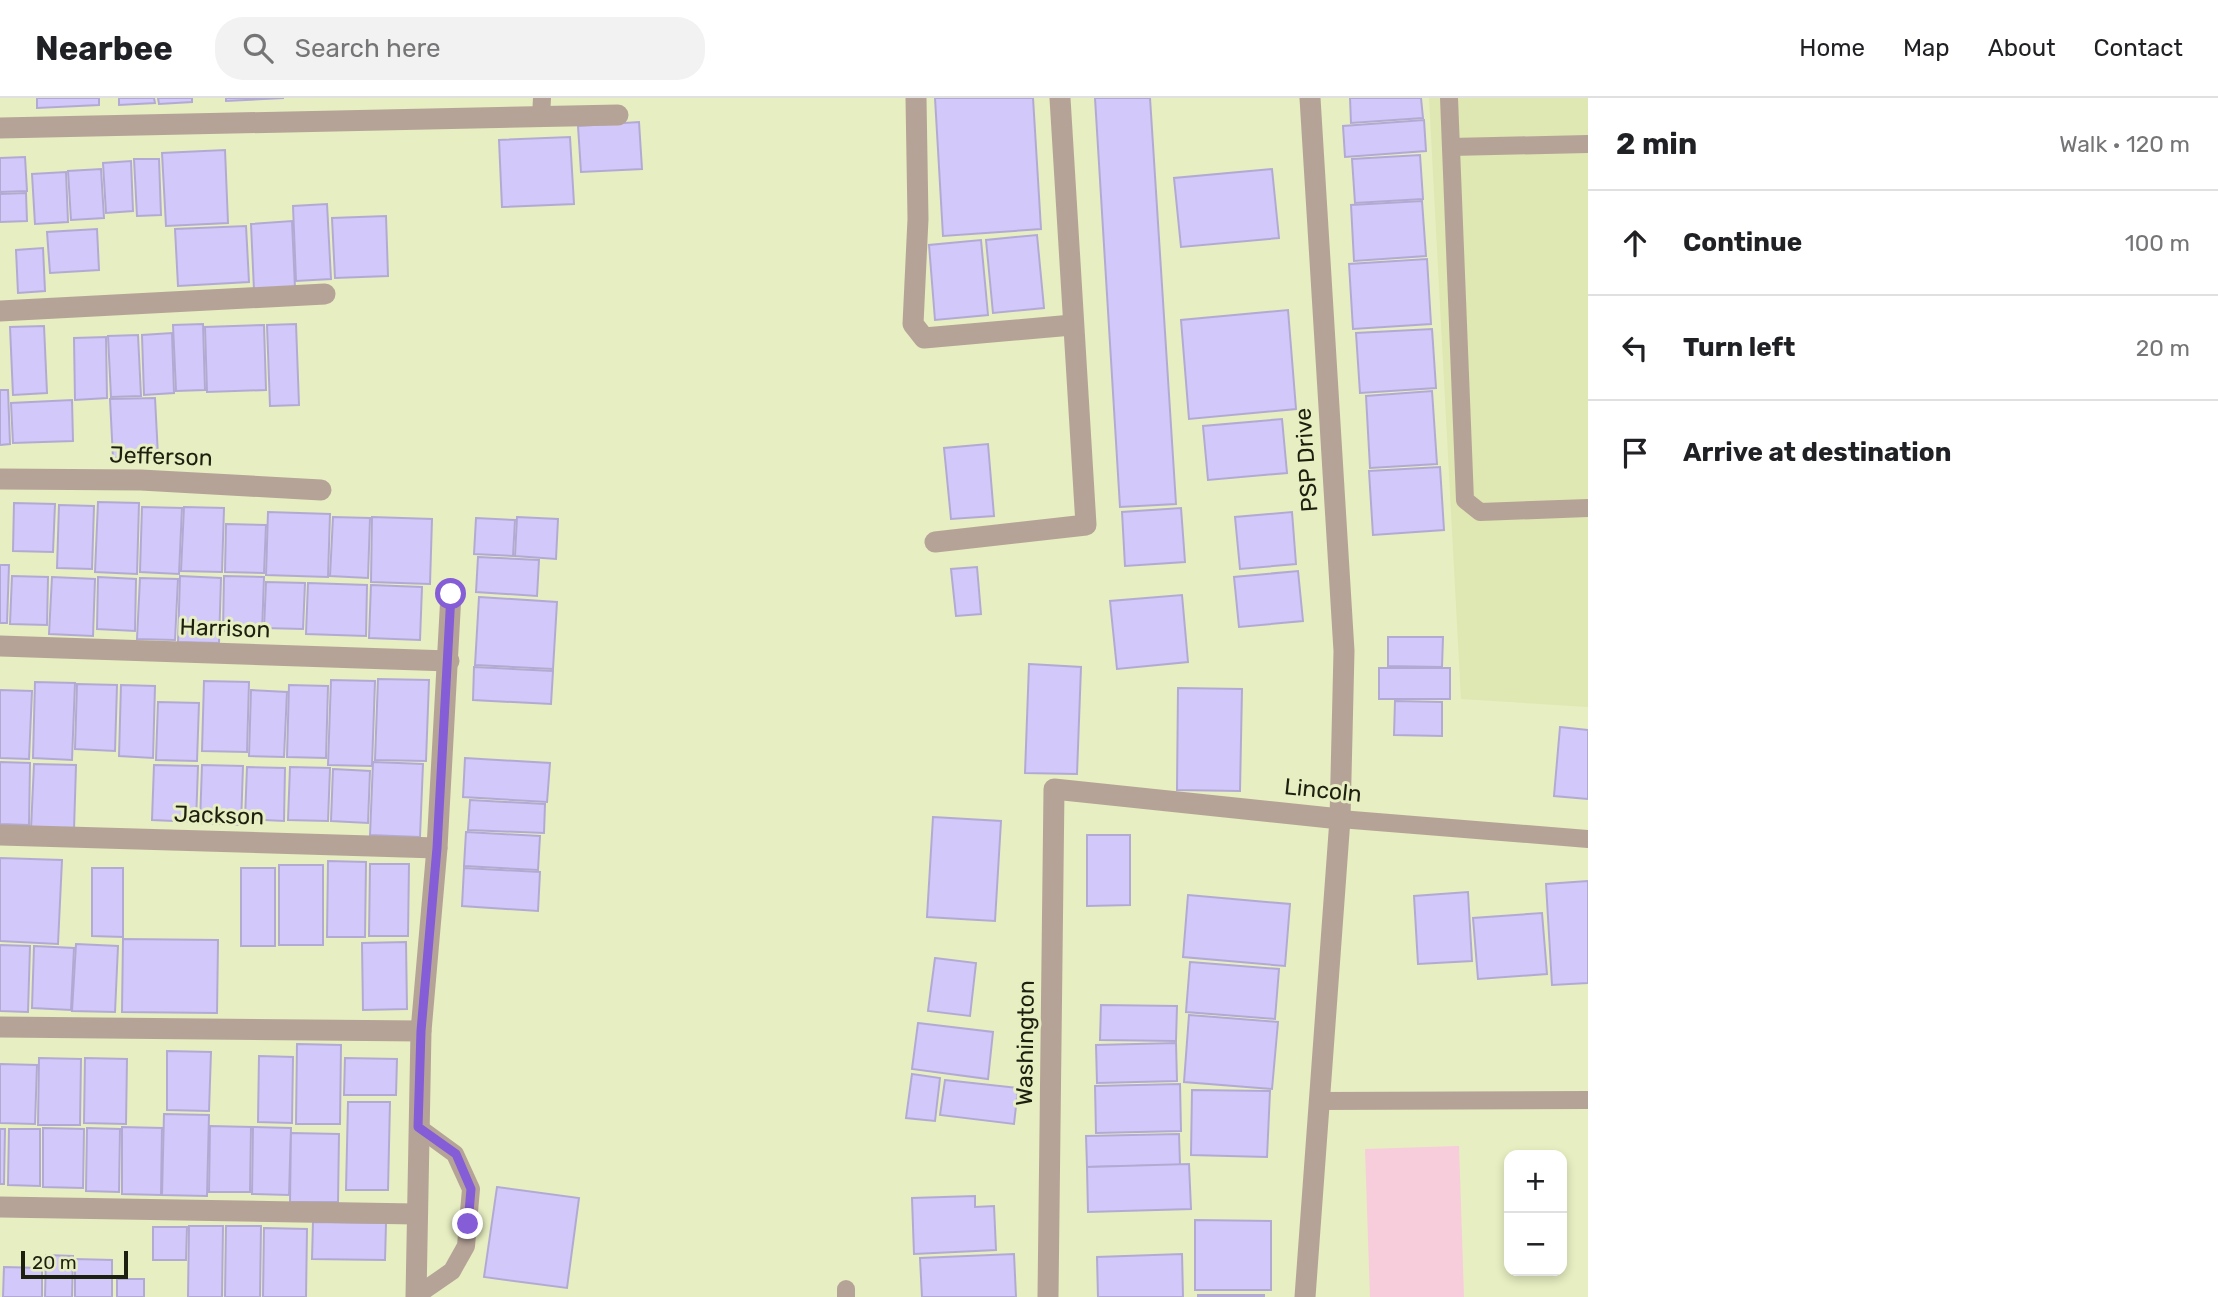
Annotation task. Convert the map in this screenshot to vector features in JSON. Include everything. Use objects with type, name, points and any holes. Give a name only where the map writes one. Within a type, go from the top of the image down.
[{"type":"street","points":[[916,98],[918,219],[913,324],[924,338],[1072,325]]},
{"type":"street","points":[[935,542],[1086,525],[1060,98]]},
{"type":"street","name":"PSP Drive","points":[[1305,1297],[1340,819],[1343,651],[1310,98]]},
{"type":"street","points":[[0,128],[541,107],[618,115]]},
{"type":"street","points":[[0,311],[325,294]]},
{"type":"street","name":"Jefferson","points":[[0,479],[141,480],[321,490]]},
{"type":"street","points":[[416,1297],[421,1031],[437,848],[451,594]]},
{"type":"street","name":"Harrison","points":[[0,646],[449,662]]},
{"type":"street","name":"Lincoln","points":[[1054,789],[1340,819]]},
{"type":"street","name":"Washington","points":[[1048,1297],[1054,789]]},
{"type":"street","name":"Jackson","points":[[0,835],[437,848]]},
{"type":"street","points":[[0,1027],[421,1031]]},
{"type":"street","points":[[0,1207],[416,1214]]},
{"type":"lane","points":[[1449,98],[1465,500],[1480,512],[1588,508]]},
{"type":"lane","points":[[1451,147],[1588,144]]},
{"type":"lane","name":"Lincoln","points":[[1340,819],[1588,839]]},
{"type":"lane","points":[[1318,1101],[1588,1100]]},
{"type":"lane","points":[[416,1297],[452,1271],[466,1246],[471,1189],[456,1154],[418,1127]]},
{"type":"shaded area","points":[[1429,98],[1588,98],[1588,707],[1461,699]]},
{"type":"shaded area","points":[[1459,1146],[1464,1297],[1370,1297],[1365,1149]]},
{"type":"building","points":[[37,98],[99,98],[99,105],[37,108]]},
{"type":"building","points":[[119,98],[154,98],[155,103],[119,105]]},
{"type":"building","points":[[158,98],[192,98],[192,102],[159,104]]},
{"type":"building","points":[[226,98],[284,98],[226,101]]},
{"type":"building","points":[[935,98],[1033,98],[1041,229],[943,236]]},
{"type":"building","points":[[1095,98],[1150,98],[1176,504],[1120,507]]},
{"type":"building","points":[[1350,98],[1421,98],[1423,118],[1351,123]]},
{"type":"building","points":[[1424,120],[1426,151],[1345,157],[1343,126]]},
{"type":"building","points":[[639,122],[642,169],[581,172],[578,126]]},
{"type":"building","points":[[570,137],[574,204],[502,207],[499,140]]},
{"type":"building","points":[[225,150],[228,223],[166,226],[162,153]]},
{"type":"building","points":[[1420,155],[1423,199],[1355,203],[1352,159]]},
{"type":"building","points":[[25,157],[27,191],[0,192],[0,158]]},
{"type":"building","points":[[134,159],[159,159],[161,215],[137,216]]},
{"type":"building","points":[[131,161],[133,211],[106,213],[103,163]]},
{"type":"building","points":[[101,169],[104,218],[71,220],[68,171]]},
{"type":"building","points":[[1272,169],[1279,238],[1181,247],[1174,178]]},
{"type":"building","points":[[66,172],[68,222],[35,224],[32,174]]},
{"type":"building","points":[[26,193],[27,221],[0,222],[0,194]]},
{"type":"building","points":[[1422,201],[1426,256],[1354,261],[1351,205]]},
{"type":"building","points":[[327,204],[331,279],[296,281],[293,206]]},
{"type":"building","points":[[386,216],[388,276],[335,278],[332,218]]},
{"type":"building","points":[[292,221],[295,288],[254,290],[251,224]]},
{"type":"building","points":[[246,226],[249,282],[178,286],[175,229]]},
{"type":"building","points":[[97,229],[99,270],[50,273],[47,232]]},
{"type":"building","points":[[1037,235],[1044,308],[993,313],[986,240]]},
{"type":"building","points":[[981,240],[988,315],[935,320],[929,245]]},
{"type":"building","points":[[43,248],[45,291],[18,293],[16,250]]},
{"type":"building","points":[[1427,259],[1431,324],[1353,329],[1349,264]]},
{"type":"building","points":[[1288,310],[1296,409],[1189,419],[1181,320]]},
{"type":"building","points":[[203,324],[205,390],[176,391],[173,325]]},
{"type":"building","points":[[296,324],[299,405],[270,406],[267,325]]},
{"type":"building","points":[[264,325],[266,390],[207,392],[205,327]]},
{"type":"building","points":[[44,326],[47,393],[13,395],[10,327]]},
{"type":"building","points":[[1432,329],[1436,388],[1360,393],[1356,333]]},
{"type":"building","points":[[172,333],[174,393],[144,395],[142,335]]},
{"type":"building","points":[[138,335],[141,396],[111,397],[108,336]]},
{"type":"building","points":[[106,337],[107,398],[75,400],[74,338]]},
{"type":"building","points":[[0,390],[8,390],[10,444],[0,445]]},
{"type":"building","points":[[1432,391],[1437,464],[1370,468],[1366,396]]},
{"type":"building","points":[[155,398],[158,456],[113,458],[110,399]]},
{"type":"building","points":[[72,400],[73,441],[13,443],[11,403]]},
{"type":"building","points":[[1282,419],[1287,473],[1208,480],[1203,426]]},
{"type":"building","points":[[988,444],[994,516],[951,519],[944,448]]},
{"type":"building","points":[[1440,467],[1444,530],[1373,535],[1369,471]]},
{"type":"building","points":[[98,502],[139,503],[137,574],[95,572]]},
{"type":"building","points":[[14,503],[55,504],[53,552],[13,551]]},
{"type":"building","points":[[59,505],[94,506],[92,569],[57,568]]},
{"type":"building","points":[[142,507],[182,508],[179,574],[140,572]]},
{"type":"building","points":[[184,507],[224,508],[222,572],[181,571]]},
{"type":"building","points":[[1181,508],[1185,562],[1125,566],[1122,512]]},
{"type":"building","points":[[268,512],[330,514],[328,577],[266,575]]},
{"type":"building","points":[[1292,512],[1296,564],[1240,569],[1235,517]]},
{"type":"building","points":[[333,517],[370,518],[368,578],[330,576]]},
{"type":"building","points":[[372,517],[432,519],[430,584],[371,582]]},
{"type":"building","points":[[517,517],[558,519],[556,559],[515,556]]},
{"type":"building","points":[[476,518],[515,520],[513,556],[474,554]]},
{"type":"building","points":[[226,524],[266,525],[264,573],[225,572]]},
{"type":"building","points":[[478,557],[539,560],[537,596],[476,592]]},
{"type":"building","points":[[0,565],[9,565],[7,623],[0,623]]},
{"type":"building","points":[[977,567],[981,614],[956,616],[951,569]]},
{"type":"building","points":[[1298,571],[1303,621],[1239,627],[1234,577]]},
{"type":"building","points":[[12,576],[48,577],[47,625],[10,624]]},
{"type":"building","points":[[180,576],[221,578],[219,643],[178,642]]},
{"type":"building","points":[[224,576],[264,577],[262,633],[223,631]]},
{"type":"building","points":[[52,577],[95,579],[93,636],[49,634]]},
{"type":"building","points":[[98,577],[136,579],[135,631],[97,629]]},
{"type":"building","points":[[140,578],[178,579],[175,640],[137,639]]},
{"type":"building","points":[[266,582],[305,583],[303,629],[264,628]]},
{"type":"building","points":[[308,583],[367,585],[366,636],[306,634]]},
{"type":"building","points":[[371,585],[422,587],[420,640],[369,638]]},
{"type":"building","points":[[1182,595],[1188,662],[1117,669],[1110,601]]},
{"type":"building","points":[[479,597],[557,602],[553,669],[475,665]]},
{"type":"building","points":[[1388,637],[1443,637],[1442,667],[1388,666]]},
{"type":"building","points":[[1029,664],[1081,667],[1077,774],[1025,773]]},
{"type":"building","points":[[474,667],[553,671],[551,704],[473,700]]},
{"type":"building","points":[[1379,668],[1450,668],[1450,699],[1379,699]]},
{"type":"building","points":[[378,679],[429,680],[426,761],[375,760]]},
{"type":"building","points":[[331,680],[375,681],[372,766],[328,765]]},
{"type":"building","points":[[204,681],[249,682],[247,752],[202,751]]},
{"type":"building","points":[[35,682],[75,683],[72,760],[33,758]]},
{"type":"building","points":[[77,684],[117,685],[115,751],[75,749]]},
{"type":"building","points":[[121,685],[155,686],[153,758],[119,756]]},
{"type":"building","points":[[289,685],[328,686],[326,758],[287,757]]},
{"type":"building","points":[[1178,688],[1242,689],[1240,791],[1177,790]]},
{"type":"building","points":[[0,690],[32,691],[29,759],[0,758]]},
{"type":"building","points":[[251,690],[287,692],[284,757],[249,756]]},
{"type":"building","points":[[1395,701],[1442,702],[1442,736],[1394,735]]},
{"type":"building","points":[[158,702],[199,703],[197,761],[156,760]]},
{"type":"building","points":[[1560,727],[1588,730],[1588,799],[1554,796]]},
{"type":"building","points":[[465,758],[550,763],[547,802],[463,797]]},
{"type":"building","points":[[0,762],[30,763],[29,825],[0,824]]},
{"type":"building","points":[[373,762],[423,764],[420,837],[370,835]]},
{"type":"building","points":[[34,764],[76,765],[74,830],[31,829]]},
{"type":"building","points":[[154,765],[198,766],[196,822],[152,820]]},
{"type":"building","points":[[202,765],[243,766],[241,825],[200,823]]},
{"type":"building","points":[[247,767],[285,768],[284,821],[245,819]]},
{"type":"building","points":[[290,767],[330,768],[328,821],[288,820]]},
{"type":"building","points":[[333,769],[370,771],[368,823],[331,821]]},
{"type":"building","points":[[470,800],[545,804],[544,833],[468,830]]},
{"type":"building","points":[[933,817],[1001,821],[995,921],[927,917]]},
{"type":"building","points":[[466,832],[540,836],[538,870],[464,866]]},
{"type":"building","points":[[1087,835],[1130,835],[1130,905],[1087,906]]},
{"type":"building","points":[[0,858],[62,860],[58,944],[0,941]]},
{"type":"building","points":[[328,861],[366,862],[365,937],[327,937]]},
{"type":"building","points":[[370,864],[409,864],[408,936],[369,936]]},
{"type":"building","points":[[279,865],[323,865],[323,945],[279,945]]},
{"type":"building","points":[[92,868],[123,868],[123,937],[92,936]]},
{"type":"building","points":[[241,868],[275,868],[275,946],[241,946]]},
{"type":"building","points":[[464,868],[540,872],[538,911],[462,906]]},
{"type":"building","points":[[1588,881],[1588,983],[1552,985],[1546,884]]},
{"type":"building","points":[[1468,892],[1472,961],[1418,964],[1414,896]]},
{"type":"building","points":[[1188,895],[1290,904],[1285,966],[1183,957]]},
{"type":"building","points":[[1542,913],[1547,974],[1478,979],[1473,918]]},
{"type":"building","points":[[123,939],[218,940],[217,1013],[122,1012]]},
{"type":"building","points":[[406,942],[407,1009],[363,1010],[362,943]]},
{"type":"building","points":[[76,944],[118,946],[115,1012],[72,1011]]},
{"type":"building","points":[[0,945],[30,946],[28,1012],[0,1011]]},
{"type":"building","points":[[34,946],[74,948],[71,1010],[32,1008]]},
{"type":"building","points":[[935,958],[976,963],[970,1016],[928,1011]]},
{"type":"building","points":[[1190,962],[1279,969],[1275,1019],[1186,1012]]},
{"type":"building","points":[[1101,1005],[1177,1006],[1176,1041],[1100,1040]]},
{"type":"building","points":[[1189,1015],[1278,1022],[1272,1089],[1184,1082]]},
{"type":"building","points":[[918,1023],[993,1032],[988,1079],[912,1069]]},
{"type":"building","points":[[1176,1043],[1177,1081],[1097,1083],[1096,1045]]},
{"type":"building","points":[[297,1044],[341,1045],[340,1124],[296,1124]]},
{"type":"building","points":[[167,1051],[211,1052],[209,1111],[167,1110]]},
{"type":"building","points":[[259,1056],[293,1057],[292,1123],[258,1122]]},
{"type":"building","points":[[39,1058],[81,1059],[80,1125],[38,1125]]},
{"type":"building","points":[[85,1058],[127,1059],[126,1124],[84,1123]]},
{"type":"building","points":[[345,1058],[397,1059],[396,1095],[344,1095]]},
{"type":"building","points":[[0,1064],[37,1065],[35,1124],[0,1123]]},
{"type":"building","points":[[912,1074],[940,1078],[935,1121],[906,1118]]},
{"type":"building","points":[[945,1080],[1018,1088],[1014,1124],[940,1115]]},
{"type":"building","points":[[1180,1084],[1181,1131],[1096,1133],[1095,1086]]},
{"type":"building","points":[[1192,1090],[1270,1091],[1267,1157],[1191,1155]]},
{"type":"building","points":[[348,1102],[390,1102],[388,1190],[346,1190]]},
{"type":"building","points":[[164,1114],[209,1115],[207,1196],[162,1195]]},
{"type":"building","points":[[210,1126],[251,1127],[250,1192],[209,1192]]},
{"type":"building","points":[[122,1127],[162,1128],[161,1195],[122,1194]]},
{"type":"building","points":[[253,1127],[291,1128],[289,1195],[252,1194]]},
{"type":"building","points":[[43,1128],[84,1129],[83,1188],[43,1187]]},
{"type":"building","points":[[87,1128],[120,1129],[119,1192],[86,1191]]},
{"type":"building","points":[[0,1129],[5,1129],[4,1184],[0,1184]]},
{"type":"building","points":[[9,1129],[40,1129],[40,1186],[8,1185]]},
{"type":"building","points":[[291,1133],[339,1134],[338,1202],[290,1202]]},
{"type":"building","points":[[1179,1134],[1180,1165],[1087,1167],[1086,1136]]},
{"type":"building","points":[[1189,1164],[1191,1209],[1088,1212],[1087,1167]]},
{"type":"building","points":[[497,1187],[579,1198],[567,1288],[484,1277]]},
{"type":"building","points":[[975,1196],[975,1207],[994,1206],[996,1250],[914,1254],[912,1198]]},
{"type":"building","points":[[1195,1220],[1271,1221],[1271,1290],[1195,1290]]},
{"type":"building","points":[[313,1222],[386,1223],[385,1260],[312,1259]]},
{"type":"building","points":[[189,1226],[223,1226],[222,1297],[188,1297]]},
{"type":"building","points":[[226,1226],[261,1226],[260,1297],[225,1297]]},
{"type":"building","points":[[153,1227],[187,1227],[186,1260],[153,1260]]},
{"type":"building","points":[[264,1228],[307,1229],[306,1297],[263,1297]]},
{"type":"building","points":[[1014,1254],[1016,1297],[922,1297],[920,1258]]},
{"type":"building","points":[[1182,1254],[1183,1297],[1098,1297],[1097,1257]]},
{"type":"building","points":[[46,1255],[73,1256],[72,1297],[45,1297]]},
{"type":"building","points":[[75,1259],[112,1260],[112,1297],[75,1297]]},
{"type":"building","points":[[4,1267],[42,1268],[42,1297],[3,1297]]},
{"type":"building","points":[[117,1279],[144,1279],[144,1297],[117,1297]]},
{"type":"building","points":[[1264,1295],[1264,1297],[1198,1297]]},
{"type":"route","points":[[451,594],[437,848],[421,1031],[418,1127],[456,1154],[471,1189],[468,1224]]}]
